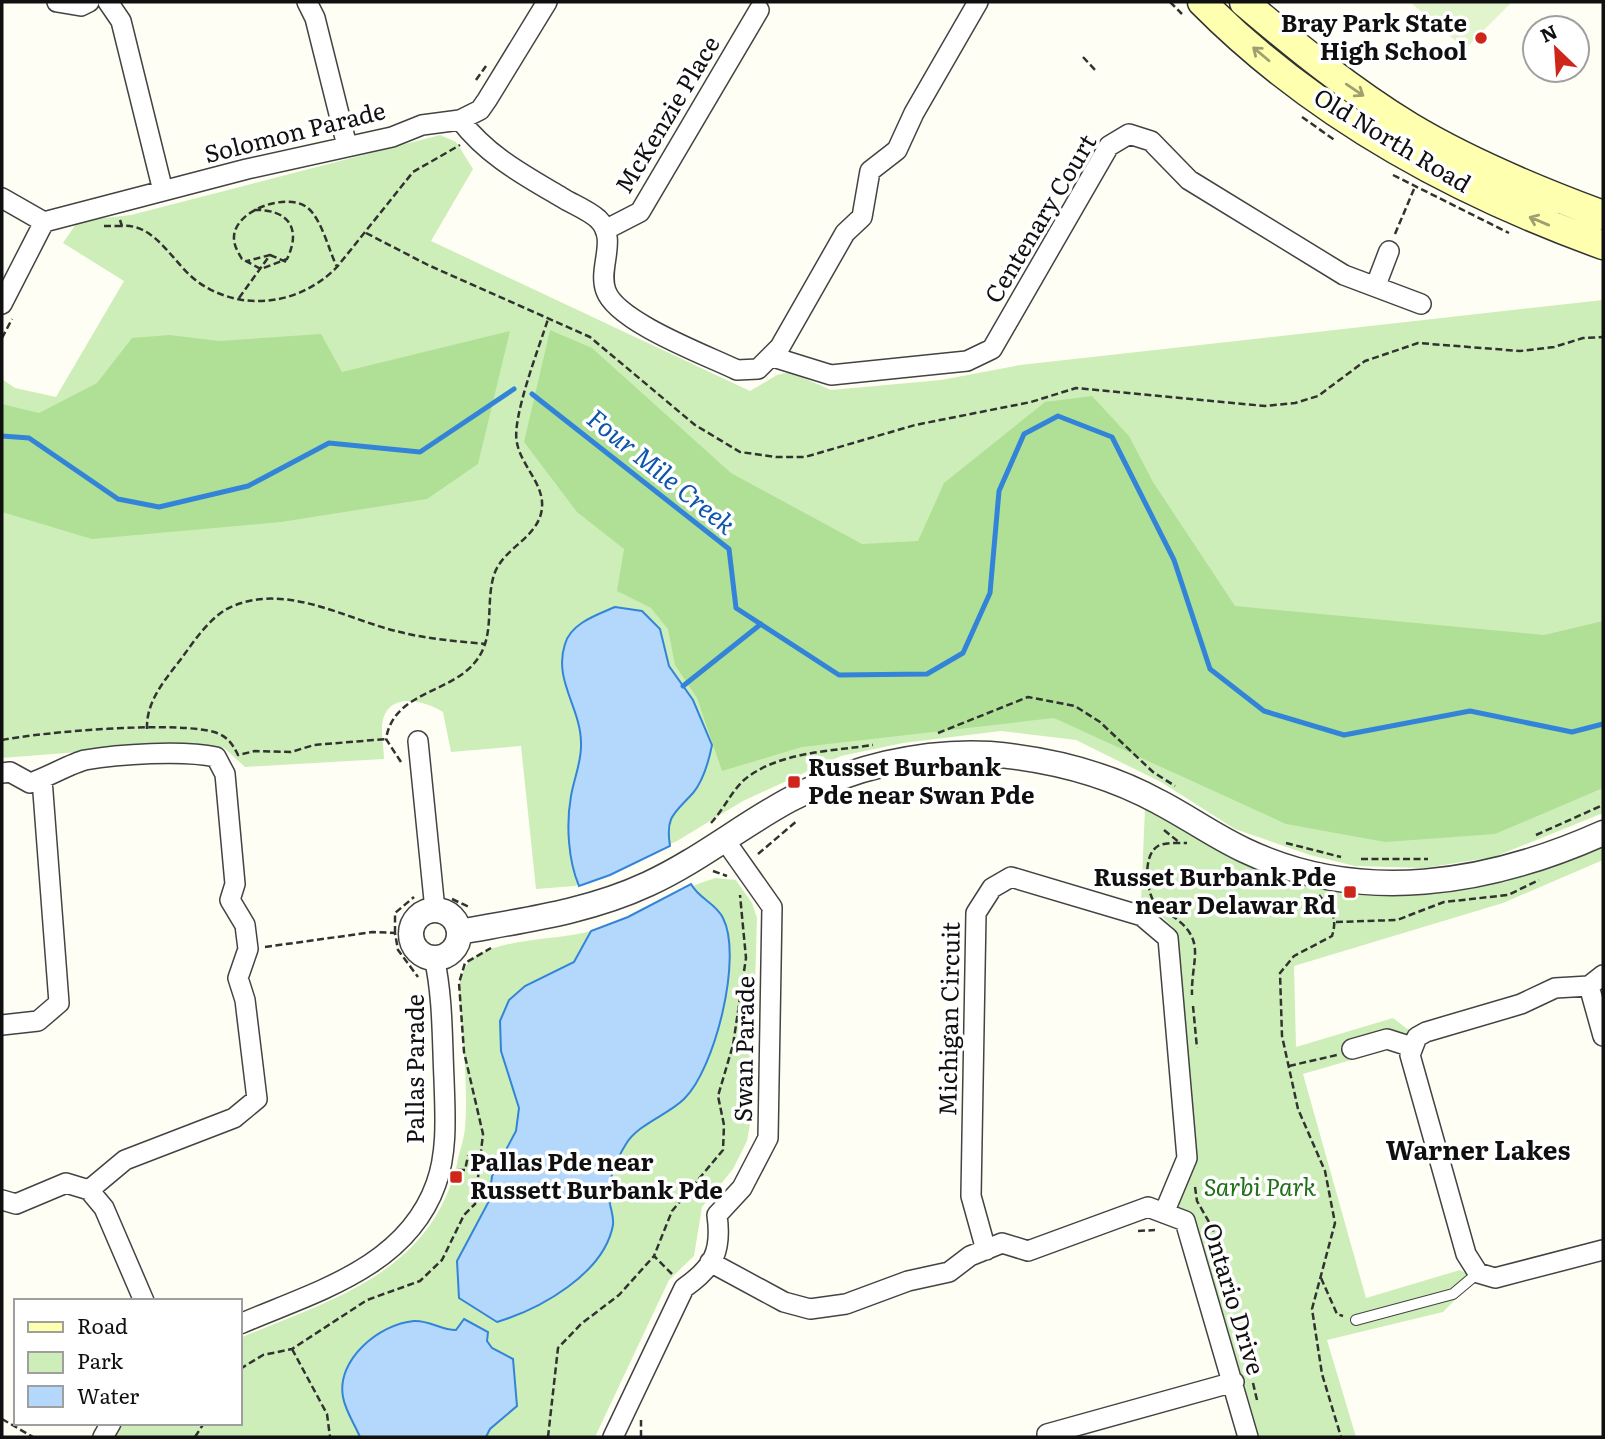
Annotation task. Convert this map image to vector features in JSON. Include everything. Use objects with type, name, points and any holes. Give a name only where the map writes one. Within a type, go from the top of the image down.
[{"type":"main road","name":"Old North Road","points":[[1202,2],[1266,59],[1355,124],[1472,191],[1541,223],[1603,245]]},
{"type":"main road","name":"Old North Road","points":[[1244,2],[1309,59],[1411,128],[1538,191],[1603,215]]},
{"type":"street","points":[[57,2],[80,6],[89,2]]},
{"type":"street","points":[[108,2],[121,21],[163,191]]},
{"type":"street","points":[[307,2],[315,18],[347,146]]},
{"type":"street","points":[[480,144],[480,110],[486,79],[547,2]]},
{"type":"street","points":[[460,120],[480,144],[502,163],[598,219],[605,230],[607,253],[603,276],[606,292],[623,313],[737,370],[758,369],[778,349],[845,233],[862,217],[870,171],[897,150],[914,113],[978,2]]},
{"type":"street","name":"McKenzie Place","points":[[605,230],[640,212],[759,10]]},
{"type":"street","name":"Solomon Parade","points":[[44,222],[392,136],[422,125],[460,120],[480,110]]},
{"type":"street","name":"Centenary Court","points":[[778,349],[806,366],[831,375],[967,361],[982,357],[992,349],[1110,146],[1129,134],[1151,141],[1189,180],[1344,275],[1421,304]]},
{"type":"street","points":[[2,198],[44,222],[8,310]]},
{"type":"street","points":[[1376,285],[1389,251]]},
{"type":"street","points":[[418,741],[428,902],[417,918],[412,937],[419,951],[434,957],[449,953],[458,940],[459,932],[449,914],[428,902]]},
{"type":"street","points":[[2,773],[10,772],[30,783],[83,761],[195,752],[216,757],[225,774],[235,884],[230,900],[245,925],[248,949],[238,978],[245,1000],[257,1099],[234,1118],[125,1160],[89,1190]]},
{"type":"street","points":[[459,932],[584,909],[652,882],[694,869],[724,839],[790,799],[861,771],[904,760],[986,754],[1034,759],[1106,778],[1159,802],[1247,851],[1305,872],[1353,883],[1451,881],[1493,873],[1603,833]]},
{"type":"street","points":[[2,1025],[38,1021],[60,1003],[42,779]]},
{"type":"street","name":"Swan Parade","points":[[616,1436],[684,1288],[703,1275],[721,1242],[717,1215],[742,1188],[768,1138],[772,906],[733,874],[724,839]]},
{"type":"street","name":"Michigan Circuit","points":[[986,1250],[971,1196],[976,913],[992,888],[1011,877],[1142,916],[1168,938],[1187,1158],[1162,1222]]},
{"type":"street","name":"Pallas Parade","points":[[242,1323],[346,1279],[386,1255],[417,1220],[436,1183],[446,1129],[440,984],[434,957]]},
{"type":"street","points":[[1603,1036],[1596,980],[1548,990],[1521,1004],[1426,1032],[1417,1037],[1412,1047],[1410,1062],[1466,1254],[1478,1273],[1495,1278],[1603,1250]]},
{"type":"street","points":[[1352,1049],[1387,1040],[1412,1047]]},
{"type":"street","points":[[2,1200],[16,1204],[66,1182],[89,1190],[104,1208],[143,1299]]},
{"type":"street","name":"Ontario Drive","points":[[710,1262],[784,1302],[810,1309],[846,1304],[908,1281],[949,1272],[970,1256],[1002,1243],[1028,1251],[1148,1207],[1162,1222],[1185,1222],[1241,1378],[1248,1437]]},
{"type":"street","points":[[1047,1434],[1241,1378]]},
{"type":"lane","points":[[1356,1320],[1453,1294],[1478,1273]]},
{"type":"path","points":[[1083,57],[1097,72]]},
{"type":"path","points":[[101,226],[142,228],[198,282],[216,293],[238,299],[290,299],[326,279],[413,172],[480,144]]},
{"type":"path","points":[[1389,251],[1414,188]]},
{"type":"path","points":[[254,210],[272,210],[285,217],[294,238],[284,261],[261,269],[242,259],[234,239],[236,229],[254,210],[267,204],[291,200],[309,209],[337,267]]},
{"type":"path","points":[[115,204],[122,226]]},
{"type":"path","points":[[238,299],[270,256]]},
{"type":"path","points":[[247,261],[270,256],[289,263]]},
{"type":"path","points":[[2,338],[8,310]]},
{"type":"path","points":[[411,702],[456,679],[476,662],[485,644],[494,576],[505,553],[526,536],[540,518],[542,494],[516,442],[524,398],[548,319]]},
{"type":"path","points":[[148,729],[147,715],[155,696],[206,626],[232,606],[257,601],[293,601],[341,611],[398,632],[485,644]]},
{"type":"path","points":[[2,740],[31,734],[201,728],[229,740],[238,755],[267,750],[291,752],[314,745],[386,739]]},
{"type":"path","points":[[694,869],[733,874],[801,818]]},
{"type":"path","points":[[1160,826],[1180,843]]},
{"type":"path","points":[[1155,904],[1148,886],[1149,857],[1161,844],[1189,843]]},
{"type":"path","points":[[548,1437],[558,1348],[581,1324],[619,1295],[654,1256],[672,1211],[723,1150],[724,1125],[718,1096],[733,1045],[746,958],[743,902],[738,887]]},
{"type":"path","points":[[1316,893],[1332,910],[1336,922],[1332,936],[1294,956],[1280,973],[1282,1036],[1298,1109],[1325,1171],[1335,1223],[1312,1309],[1322,1374],[1341,1437]]},
{"type":"path","points":[[422,985],[416,972],[398,950],[395,913],[408,900],[428,902]]},
{"type":"path","points":[[1160,908],[1183,924],[1196,943],[1192,979],[1197,1051]]},
{"type":"path","points":[[248,949],[373,932],[395,933]]},
{"type":"path","points":[[1289,1066],[1352,1049]]},
{"type":"path","points":[[1196,1181],[1197,1200],[1213,1229],[1223,1289]]},
{"type":"path","points":[[1131,1233],[1162,1222]]},
{"type":"path","points":[[654,1256],[675,1276],[689,1284]]},
{"type":"path","points":[[1320,1276],[1337,1314],[1356,1320]]},
{"type":"path","points":[[242,1368],[263,1355],[292,1349],[327,1414],[330,1437]]},
{"type":"path","points":[[1241,1378],[1257,1397],[1258,1410]]},
{"type":"path","points":[[640,1413],[641,1437]]},
{"type":"path","points":[[2,1419],[33,1437]]},
{"type":"green space","points":[[1410,2],[1512,2],[1465,49]]},
{"type":"green space","points":[[440,135],[456,142],[473,169],[431,241],[750,391],[777,375],[790,372],[831,390],[941,380],[1020,365],[1603,300],[1603,813],[1494,857],[1424,868],[1355,866],[1310,855],[1235,829],[1161,782],[1076,740],[1001,731],[903,743],[841,756],[743,801],[677,841],[575,886],[536,889],[521,746],[451,752],[443,712],[418,702],[401,702],[387,711],[382,729],[384,759],[245,767],[224,748],[193,743],[2,758],[2,379],[15,388],[56,397],[124,281],[63,243],[78,221],[131,215]]},
{"type":"green space","points":[[550,330],[592,348],[731,473],[862,544],[918,541],[944,483],[1045,402],[1092,396],[1129,436],[1153,482],[1235,606],[1544,635],[1603,621],[1603,788],[1495,834],[1385,842],[1286,824],[1054,718],[802,747],[722,771],[697,698],[675,665],[668,629],[651,608],[617,591],[624,549],[577,512],[524,442]]},
{"type":"green space","points":[[510,331],[478,464],[427,499],[281,522],[92,539],[2,512],[2,404],[39,413],[97,383],[132,338],[169,335],[219,341],[321,334],[342,372]]},
{"type":"green space","name":"Sarbi Park","points":[[1145,808],[1214,847],[1436,892],[1506,882],[1603,840],[1603,860],[1503,903],[1294,966],[1296,1047],[1393,1018],[1410,1031],[1400,1053],[1389,1049],[1303,1074],[1366,1298],[1460,1270],[1476,1279],[1443,1312],[1327,1340],[1356,1437],[1258,1437],[1194,1216],[1176,1206],[1193,1160],[1178,932],[1154,909],[1141,903]]},
{"type":"green space","points":[[716,878],[736,880],[752,903],[757,918],[751,1118],[747,1141],[733,1169],[702,1207],[694,1256],[669,1280],[595,1437],[115,1437],[123,1425],[242,1425],[242,1337],[309,1310],[373,1278],[401,1257],[425,1232],[444,1201],[457,1164],[464,1132],[465,1075],[459,985],[471,960],[479,954],[505,945],[578,934],[607,926]]},
{"type":"water","points":[[615,607],[642,611],[660,629],[669,666],[693,700],[712,745],[700,783],[670,821],[670,846],[610,875],[579,886],[570,853],[569,818],[581,743],[577,718],[562,670],[562,657],[565,644],[573,630]]},
{"type":"water","points":[[691,884],[723,918],[730,959],[723,1012],[706,1064],[684,1099],[645,1125],[631,1137],[622,1150],[610,1185],[613,1225],[607,1243],[597,1259],[584,1274],[550,1299],[497,1322],[459,1298],[457,1261],[489,1201],[492,1176],[516,1131],[519,1108],[501,1051],[500,1021],[509,1000],[525,986],[574,962],[591,931],[628,917]]},
{"type":"water","points":[[464,1319],[488,1332],[487,1341],[492,1348],[513,1359],[517,1406],[490,1429],[486,1437],[360,1437],[343,1397],[346,1370],[353,1357],[374,1337],[401,1324],[419,1321],[456,1330]]},
{"type":"waterway","name":"Four Mile Creek","points":[[2,436],[29,438],[118,499],[159,507],[248,486],[329,443],[420,452],[514,389]]},
{"type":"waterway","name":"Four Mile Creek","points":[[532,394],[729,549],[736,608],[839,675],[927,674],[963,653],[990,593],[999,491],[1024,434],[1058,416],[1112,437],[1174,560],[1210,669],[1264,711],[1344,735],[1470,711],[1572,732],[1603,724]]},
{"type":"waterway","points":[[683,686],[761,624]]},
{"type":"place","name":"Bray Park State High School","points":[[1481,38]]},
{"type":"place","name":"Russet Burbank Pde near Swan Pde","points":[[794,782]]},
{"type":"place","name":"Russet Burbank Pde near Delawar Rd","points":[[1350,892]]},
{"type":"place","name":"Pallas Pde near Russett Burbank Pde","points":[[456,1177]]},
{"type":"district","name":"Warner Lakes","points":[[1478,1151]]}]
